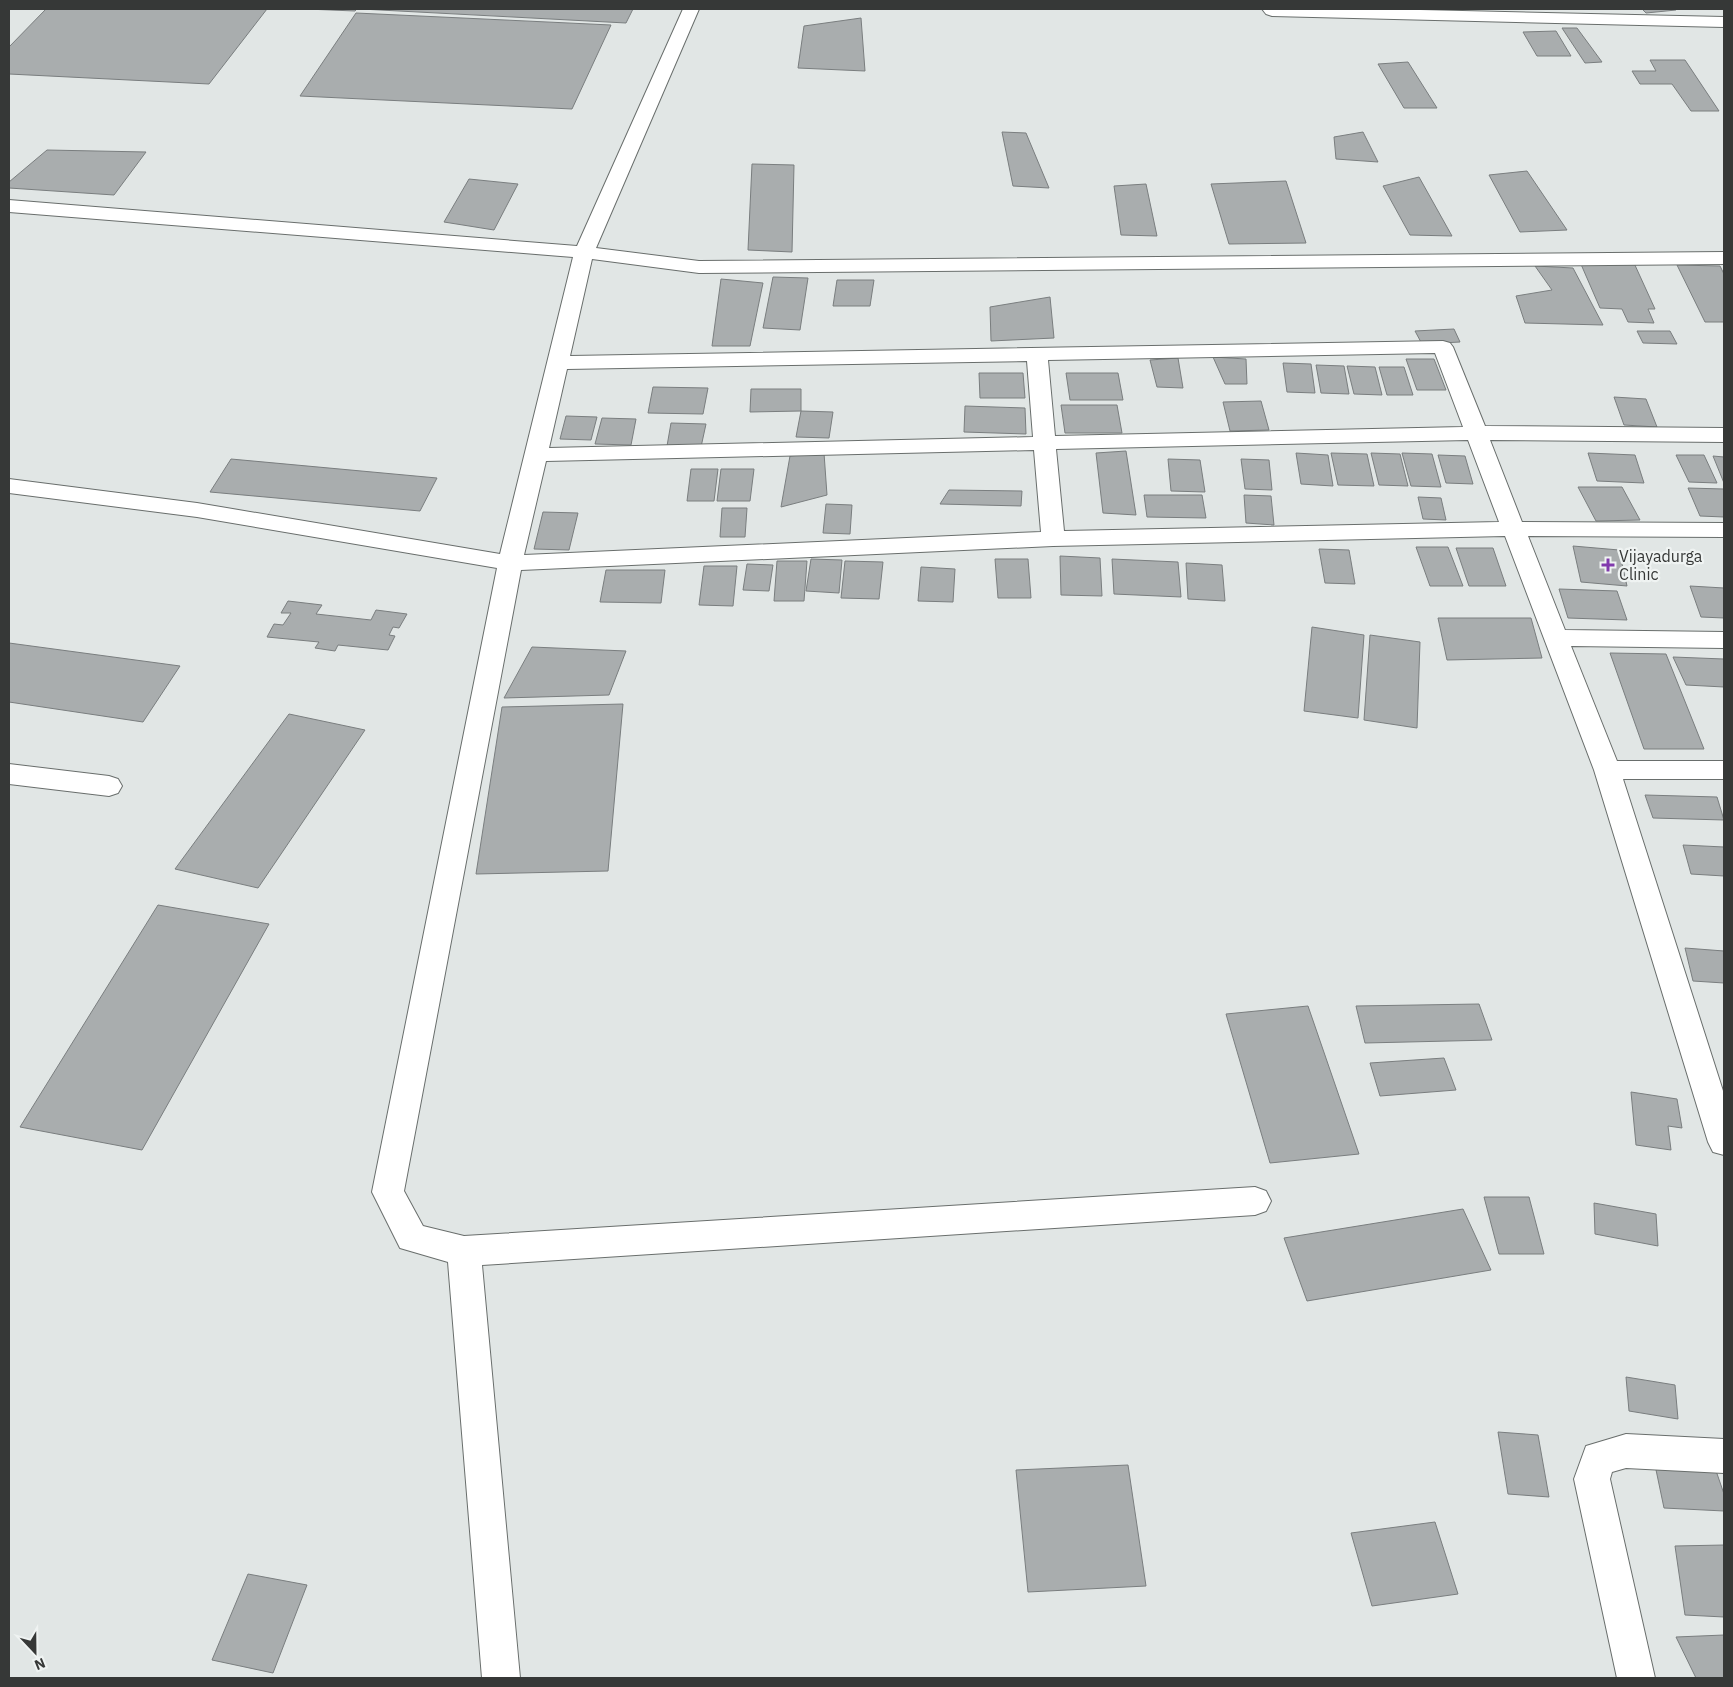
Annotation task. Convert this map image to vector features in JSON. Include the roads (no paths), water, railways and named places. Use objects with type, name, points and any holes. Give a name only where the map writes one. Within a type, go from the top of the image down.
[{"type":"street","points":[[691,9],[584,252],[510,563],[388,1192],[412,1238],[464,1251],[1255,1201]]},
{"type":"street","points":[[1270,9],[1272,11],[1724,22]]},
{"type":"street","points":[[9,206],[584,252],[699,267],[1724,258]]},
{"type":"street","points":[[557,363],[1443,347],[1607,770],[1724,1142]]},
{"type":"street","points":[[1037,354],[1053,539]]},
{"type":"street","points":[[536,455],[1477,432],[1724,435]]},
{"type":"street","points":[[9,486],[86,493],[510,563],[1053,539],[1513,530],[1724,530]]},
{"type":"street","points":[[1556,638],[1724,640]]},
{"type":"street","points":[[1607,770],[1724,770]]},
{"type":"street","points":[[9,774],[109,786]]},
{"type":"street","points":[[464,1251],[501,1678]]},
{"type":"street","points":[[1636,1678],[1592,1479],[1599,1458],[1626,1451],[1724,1456]]},
{"type":"place","name":"Vijayadurga Clinic","points":[[1608,565]]}]
